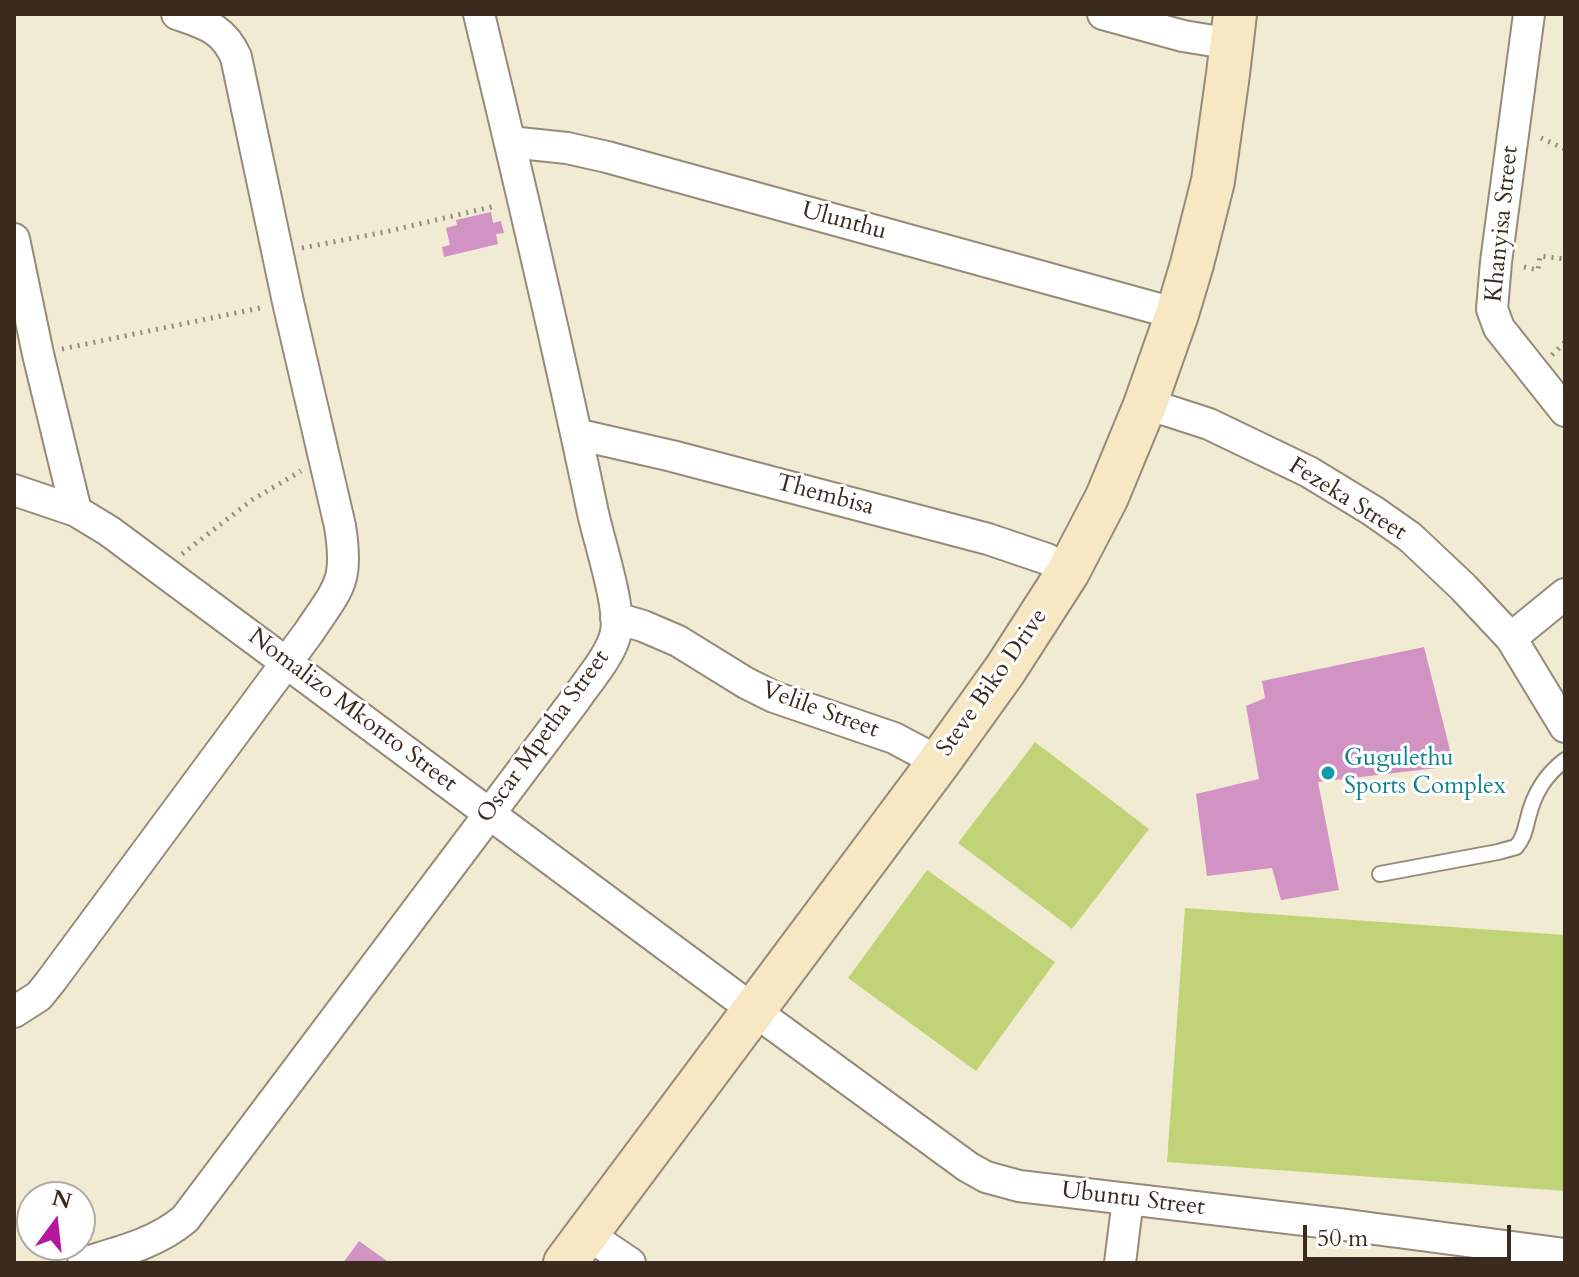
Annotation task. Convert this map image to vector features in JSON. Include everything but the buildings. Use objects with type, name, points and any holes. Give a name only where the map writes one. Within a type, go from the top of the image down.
[{"type":"main road","name":"Steve Biko Drive","points":[[576,1248],[939,762],[1005,670],[1068,572],[1107,497],[1145,405],[1177,314],[1213,181],[1233,29]]},
{"type":"street","points":[[14,1012],[39,996],[51,981],[287,662],[339,587],[343,573],[340,526],[236,57],[219,32],[177,14]]},
{"type":"street","name":"Oscar Mpetha Street","points":[[83,1263],[156,1239],[185,1219],[575,700],[610,648],[616,632],[616,618],[576,434],[479,14]]},
{"type":"street","points":[[1103,14],[1183,36],[1233,29]]},
{"type":"street","name":"Khanyisa Street","points":[[1529,14],[1492,309],[1499,328],[1565,411]]},
{"type":"street","name":"Ulunthu","points":[[510,142],[567,148],[607,157],[1177,314]]},
{"type":"street","points":[[14,239],[76,511]]},
{"type":"street","name":"Fezeka Street","points":[[1145,405],[1209,424],[1309,472],[1410,537],[1511,638],[1565,727]]},
{"type":"street","name":"Thembisa","points":[[576,434],[988,539],[1047,559],[1068,572]]},
{"type":"street","name":"Nomalizo Mkonto Street","points":[[14,490],[76,511],[109,531],[754,1010]]},
{"type":"street","points":[[1511,638],[1565,594]]},
{"type":"street","name":"Velile Street","points":[[616,618],[678,641],[774,697],[894,738],[939,762]]},
{"type":"street","name":"Ubuntu Street","points":[[754,1010],[986,1177],[1019,1186],[1565,1254]]},
{"type":"street","points":[[1120,1263],[1128,1199]]},
{"type":"street","points":[[576,1248],[630,1263]]},
{"type":"lane","points":[[1380,874],[1516,847],[1524,834],[1539,786],[1565,760]]},
{"type":"path","points":[[278,253],[524,200]]},
{"type":"path","points":[[1496,262],[1538,270],[1540,256],[1565,259]]},
{"type":"path","points":[[38,354],[288,302]]},
{"type":"path","points":[[163,570],[252,500],[324,458]]},
{"type":"green space","points":[[1035,742],[1149,829],[1072,929],[958,843]]},
{"type":"green space","points":[[927,870],[1055,962],[976,1071],[848,978]]},
{"type":"green space","points":[[1185,908],[1565,935],[1565,1191],[1167,1162]]},
{"type":"place","name":"Gugulethu Sports Complex","points":[[1328,773]]}]
